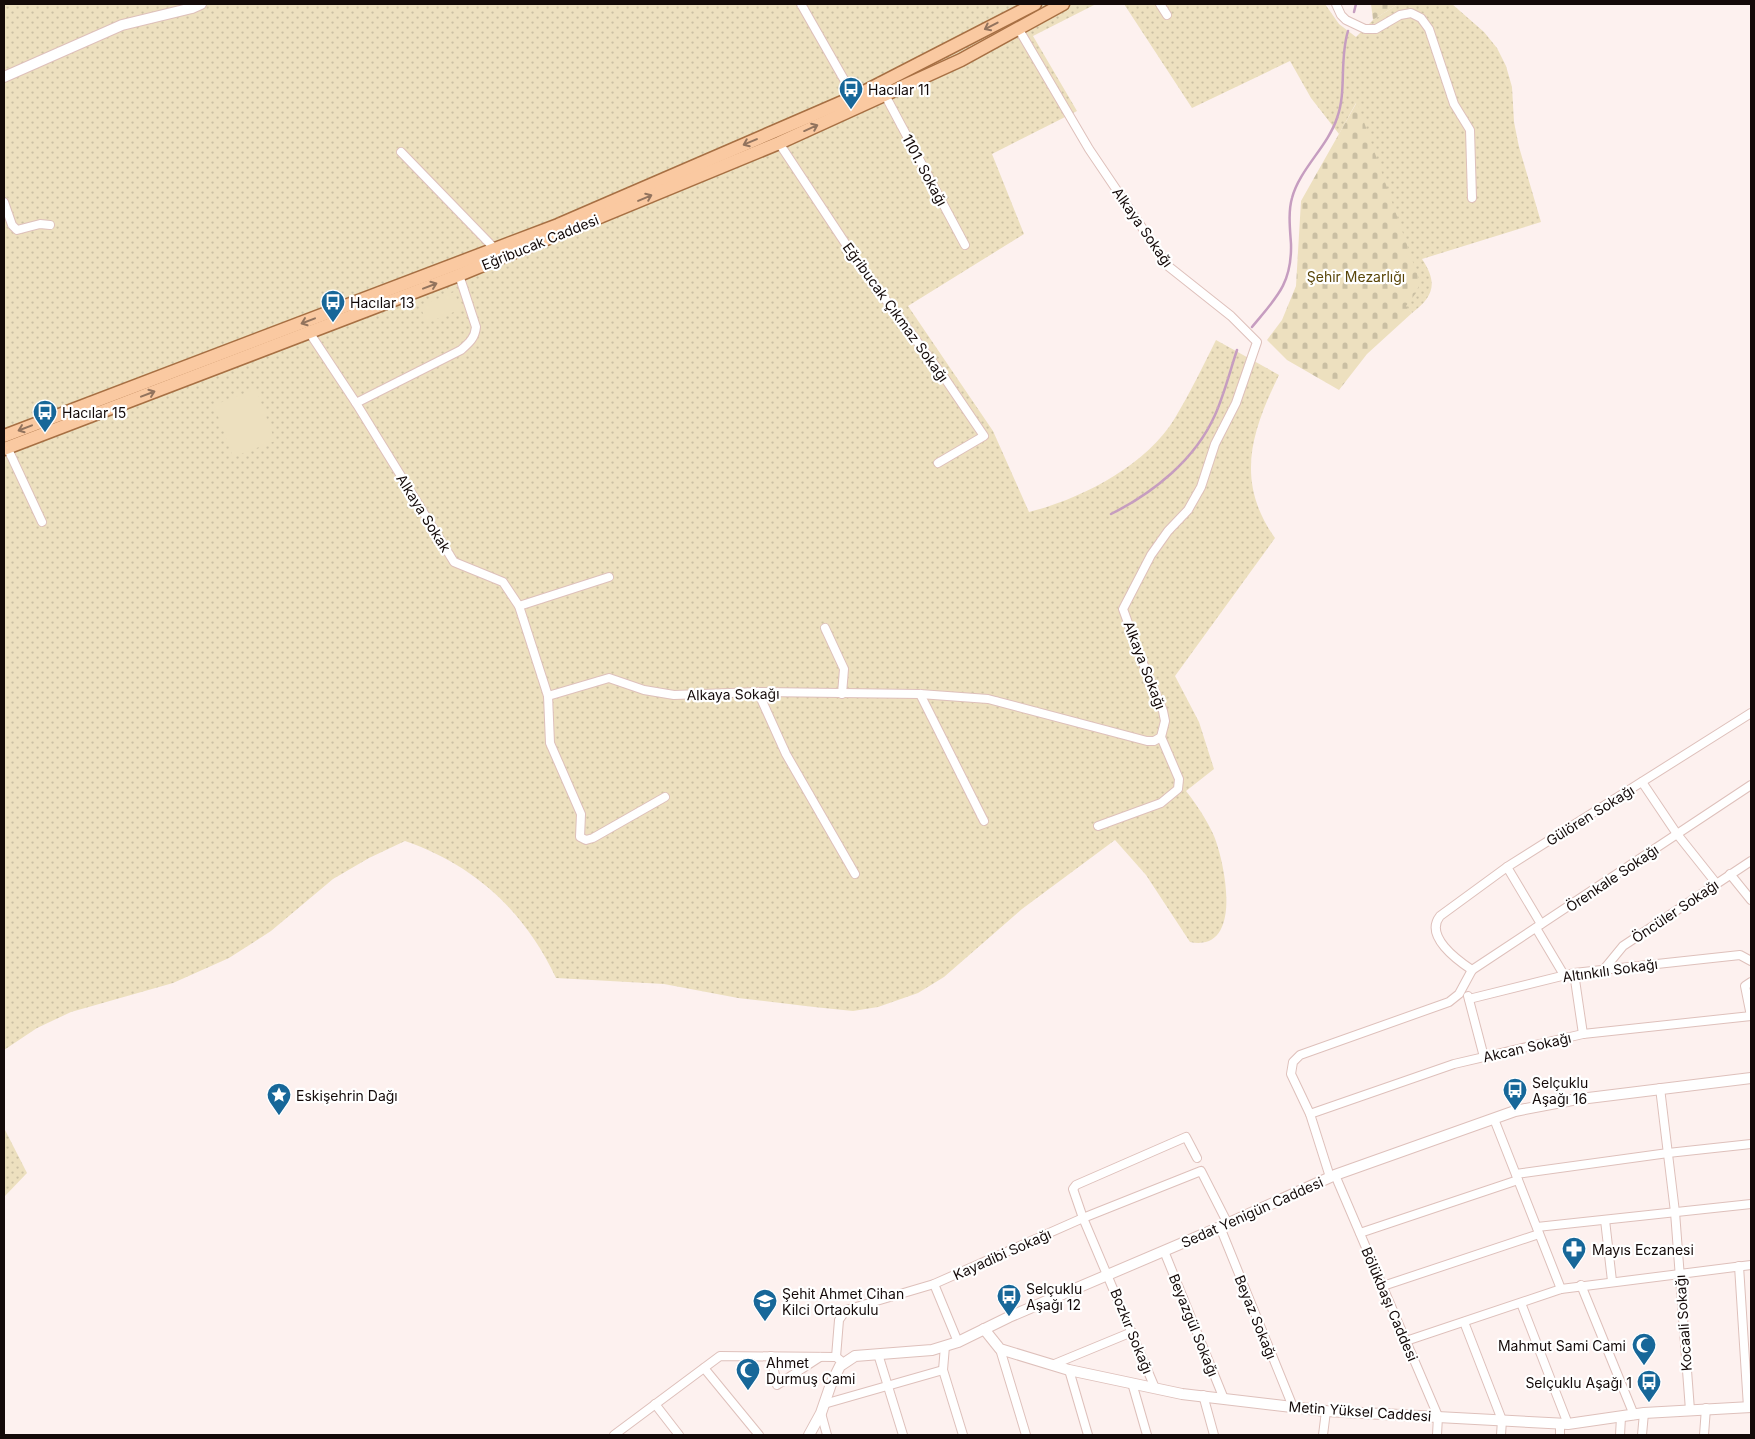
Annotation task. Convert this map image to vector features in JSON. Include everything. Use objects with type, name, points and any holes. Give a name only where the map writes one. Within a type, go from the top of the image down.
[{"type":"main road","name":"Eğribucak Caddesi","points":[[5,444],[496,250],[854,97],[1035,4]]},
{"type":"main road","name":"Eğribucak Caddesi","points":[[5,444],[459,275],[779,143],[961,60],[1063,4]]},
{"type":"street","points":[[4,78],[122,25],[202,4]]},
{"type":"street","points":[[801,4],[854,97]]},
{"type":"street","points":[[1160,4],[1167,14]]},
{"type":"street","points":[[1336,4],[1341,15],[1346,20],[1366,29],[1376,29],[1400,16],[1411,13],[1421,18],[1429,29],[1454,104],[1470,130],[1472,198]]},
{"type":"street","name":"Alkaya Sokağı","points":[[548,696],[609,678],[644,690],[674,695],[758,692],[920,694],[988,699],[1147,741],[1154,741],[1160,737],[1165,721],[1163,711],[1123,609],[1151,555],[1188,510],[1201,487],[1215,444],[1236,403],[1257,342],[1231,316],[1168,266],[1089,149],[1018,28]]},
{"type":"street","name":"1101. Sokağı","points":[[885,94],[965,245]]},
{"type":"street","name":"Eğribucak Çıkmaz Sokağı","points":[[779,143],[859,264],[946,380],[984,436],[938,463]]},
{"type":"street","points":[[400,152],[496,250]]},
{"type":"street","points":[[4,202],[12,225],[18,230],[40,224],[50,225]]},
{"type":"street","points":[[356,403],[461,350],[470,342],[475,334],[476,327],[459,275]]},
{"type":"street","name":"Alkaya Sokak","points":[[309,332],[356,403],[454,562],[503,582],[519,606],[548,696],[550,743],[582,814],[579,834],[581,838],[593,838],[665,797]]},
{"type":"street","points":[[5,444],[42,522]]},
{"type":"street","points":[[519,606],[609,577]]},
{"type":"street","points":[[825,628],[844,670],[842,694]]},
{"type":"street","points":[[758,692],[786,754],[855,874]]},
{"type":"street","points":[[920,694],[984,821]]},
{"type":"street","name":"Gülören Sokağı","points":[[1472,970],[1455,959],[1436,934],[1435,924],[1440,916],[1507,867],[1751,713]]},
{"type":"street","points":[[1098,826],[1161,803],[1178,789],[1179,779],[1160,737]]},
{"type":"street","points":[[1642,782],[1677,834],[1716,883]]},
{"type":"street","points":[[1749,787],[1751,795]]},
{"type":"street","name":"Örenkale Sokağı","points":[[1472,970],[1749,787]]},
{"type":"street","name":"Öncüler Sokağı","points":[[1605,968],[1623,946],[1751,861]]},
{"type":"street","points":[[1507,867],[1564,975]]},
{"type":"street","points":[[1730,874],[1751,900]]},
{"type":"street","name":"Altınkılı Sokağı","points":[[1469,999],[1564,975],[1605,968],[1740,955],[1751,961]]},
{"type":"street","points":[[1472,970],[1466,985],[1484,1057]]},
{"type":"street","points":[[1574,973],[1583,1034]]},
{"type":"street","points":[[1751,982],[1745,986],[1751,1016]]},
{"type":"street","name":"Bölükbaşı Caddesi","points":[[1437,1435],[1438,1416],[1360,1233],[1333,1176],[1310,1114],[1291,1074],[1291,1068],[1296,1058],[1449,1002],[1466,985]]},
{"type":"street","name":"Akcan Sokağı","points":[[1310,1114],[1454,1064],[1583,1034],[1751,1016]]},
{"type":"street","name":"Sedat Yenigün Caddesi","points":[[840,1360],[855,1356],[932,1350],[958,1342],[1333,1176],[1515,1111],[1572,1100],[1751,1078]]},
{"type":"street","name":"Kocaali Sokağı","points":[[1660,1088],[1675,1212],[1690,1410]]},
{"type":"street","points":[[1494,1119],[1560,1289]]},
{"type":"street","name":"Bozkır Sokağı","points":[[1155,1388],[1073,1191],[1076,1185],[1186,1137],[1196,1158]]},
{"type":"street","points":[[1360,1233],[1517,1177],[1668,1153],[1751,1144]]},
{"type":"street","name":"Kayadibi Sokağı","points":[[840,1360],[839,1320],[846,1310],[934,1284],[1083,1218],[1201,1171]]},
{"type":"street","name":"Beyaz Sokağı","points":[[1201,1171],[1224,1225],[1293,1407]]},
{"type":"street","points":[[1383,1286],[1538,1231],[1605,1220],[1751,1204]]},
{"type":"street","points":[[1605,1220],[1612,1281]]},
{"type":"street","name":"Beyazgül Sokağı","points":[[1164,1251],[1224,1399]]},
{"type":"street","points":[[1406,1341],[1560,1289],[1751,1265]]},
{"type":"street","points":[[1739,1266],[1750,1407]]},
{"type":"street","points":[[934,1284],[958,1342]]},
{"type":"street","points":[[1582,1285],[1639,1414],[1642,1435]]},
{"type":"street","points":[[1521,1303],[1564,1424],[1560,1435]]},
{"type":"street","points":[[1464,1322],[1502,1420],[1501,1435]]},
{"type":"street","points":[[984,1329],[1000,1349],[1026,1435]]},
{"type":"street","points":[[1052,1365],[1132,1332]]},
{"type":"street","points":[[945,1346],[943,1370],[963,1435]]},
{"type":"street","name":"Metin Yüksel Caddesi","points":[[1000,1349],[1069,1370],[1155,1388],[1224,1399],[1326,1411],[1564,1424],[1639,1414],[1706,1408],[1750,1407]]},
{"type":"street","points":[[878,1354],[903,1435]]},
{"type":"street","points":[[614,1435],[720,1356],[820,1357],[840,1360],[823,1408],[809,1435]]},
{"type":"street","points":[[772,1356],[777,1385],[820,1357]]},
{"type":"street","points":[[704,1368],[759,1435]]},
{"type":"street","points":[[823,1408],[943,1370]]},
{"type":"street","points":[[1069,1370],[1088,1435]]},
{"type":"street","points":[[1132,1383],[1147,1435]]},
{"type":"street","points":[[1203,1395],[1214,1435]]},
{"type":"street","points":[[655,1404],[679,1435]]},
{"type":"street","points":[[823,1408],[828,1435]]},
{"type":"street","points":[[1704,1435],[1706,1408]]},
{"type":"street","points":[[1323,1435],[1326,1411]]},
{"type":"street","points":[[1620,1435],[1621,1417]]},
{"type":"green space","points":[[4,4],[1096,4],[1033,36],[1077,111],[992,154],[1024,234],[908,306],[993,431],[1029,512],[1070,499],[1090,489],[1111,478],[1147,451],[1163,435],[1175,418],[1216,340],[1279,375],[1269,396],[1255,437],[1251,477],[1255,497],[1263,517],[1275,538],[1175,676],[1199,722],[1214,769],[1186,791],[1202,813],[1214,836],[1222,865],[1226,903],[1224,920],[1218,934],[1207,942],[1190,942],[1146,875],[1115,840],[1022,909],[944,977],[918,993],[878,1007],[853,1011],[738,998],[664,984],[556,978],[529,932],[495,894],[454,863],[405,841],[369,858],[333,879],[271,931],[229,958],[173,983],[71,1012],[37,1028],[4,1050]]},
{"type":"green space","points":[[1124,4],[1325,4],[1339,24],[1356,37],[1373,20],[1398,4],[1452,4],[1484,32],[1497,48],[1506,66],[1512,87],[1514,122],[1519,147],[1541,222],[1422,259],[1430,275],[1431,289],[1425,301],[1412,313],[1405,306],[1418,287],[1408,250],[1356,103],[1339,134],[1311,98],[1290,61],[1192,108]]},
{"type":"green space","points":[[1371,4],[1398,4],[1373,20]]},
{"type":"green space","name":"Şehir Mezarlığı","points":[[1357,102],[1420,282],[1416,293],[1406,306],[1412,313],[1367,354],[1339,390],[1287,360],[1267,340],[1282,320],[1296,286],[1301,201]]},
{"type":"green space","points":[[454,292],[461,309],[427,323],[420,306]]},
{"type":"green space","points":[[256,389],[275,441],[233,457],[214,405]]},
{"type":"green space","points":[[4,1128],[27,1173],[4,1197]]},
{"type":"waterway","points":[[1354,12],[1356,4]]},
{"type":"waterway","points":[[1252,327],[1281,290],[1289,270],[1292,198],[1301,178],[1327,138],[1337,118],[1342,97],[1344,53],[1348,31]]},
{"type":"waterway","points":[[1111,514],[1127,506],[1157,485],[1184,461],[1196,446],[1207,431],[1215,415],[1237,350]]},
{"type":"place","name":"Hacılar 11","points":[[851,110]]},
{"type":"place","name":"Hacılar 13","points":[[333,323]]},
{"type":"place","name":"Hacılar 15","points":[[45,433]]},
{"type":"place","name":"Selçuklu Aşağı 16","points":[[1515,1111]]},
{"type":"place","name":"Eskişehrin Dağı","points":[[279,1116]]},
{"type":"place","name":"Mayıs Eczanesi","points":[[1574,1270]]},
{"type":"place","name":"Selçuklu Aşağı 12","points":[[1009,1317]]},
{"type":"place","name":"Şehit Ahmet Cihan Kilci Ortaokulu","points":[[765,1322]]},
{"type":"place","name":"Mahmut Sami Cami","points":[[1644,1366]]},
{"type":"place","name":"Ahmet Durmuş Cami","points":[[748,1391]]},
{"type":"place","name":"Selçuklu Aşağı 1","points":[[1649,1403]]}]
